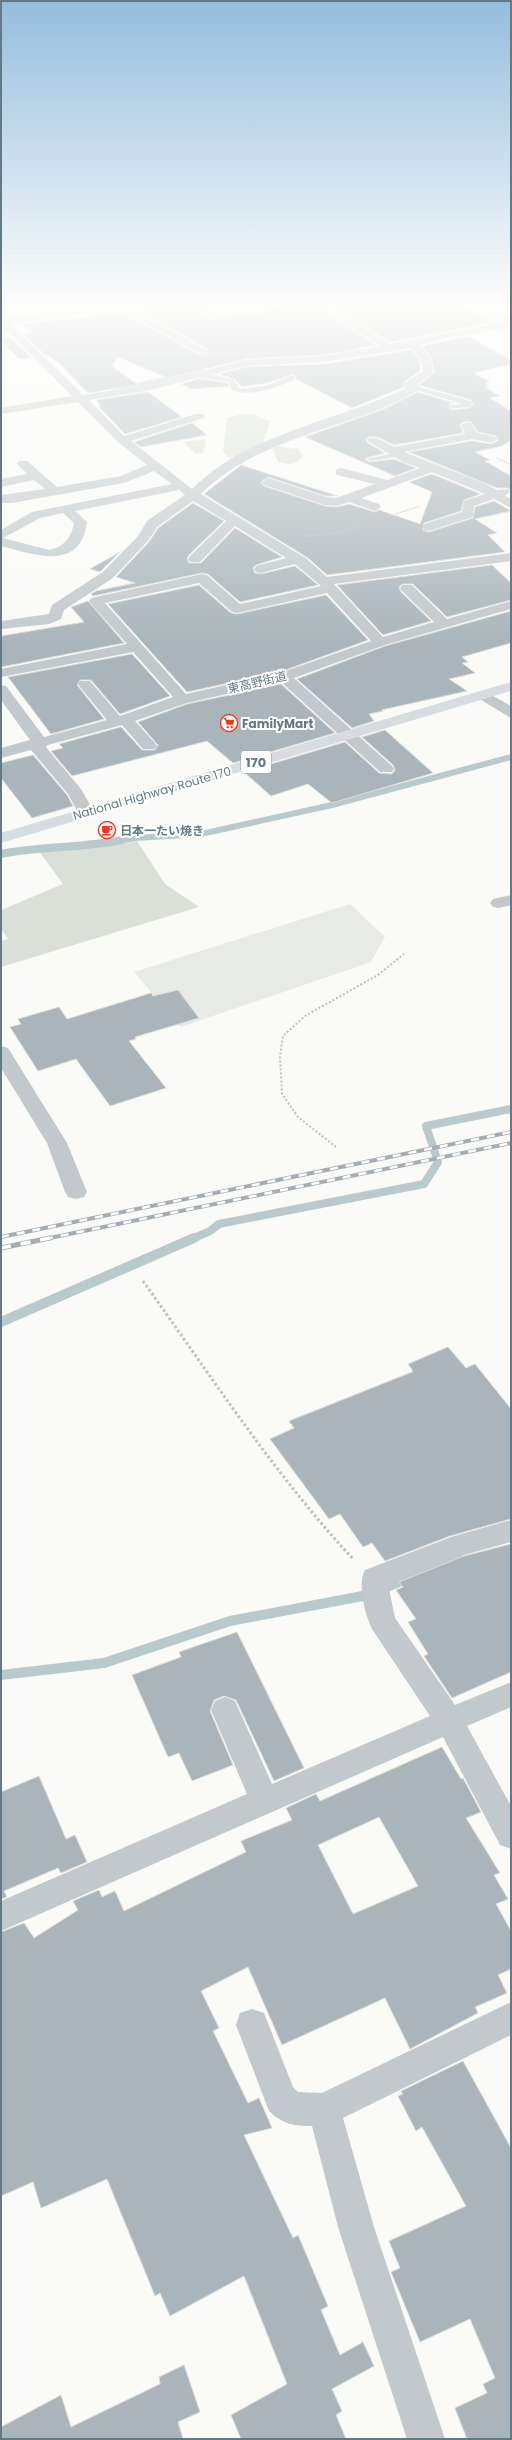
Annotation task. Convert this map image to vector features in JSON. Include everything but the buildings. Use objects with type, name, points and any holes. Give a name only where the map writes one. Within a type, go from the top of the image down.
[{"type":"highway","name":"National Highway Route 170","points":[[1,838],[511,686]]},
{"type":"street","points":[[101,419],[122,440],[193,495],[297,559],[327,584],[380,642]]},
{"type":"street","points":[[122,440],[191,419]]},
{"type":"street","points":[[1,625],[49,620],[56,616],[57,608],[108,575],[143,538],[152,524],[193,495],[206,482],[262,446],[340,419]]},
{"type":"street","points":[[467,425],[472,436]]},
{"type":"street","points":[[396,452],[472,436],[492,439]]},
{"type":"street","points":[[373,440],[432,468],[480,486],[511,504]]},
{"type":"street","points":[[23,464],[54,491]]},
{"type":"street","points":[[1,499],[12,499],[124,479],[156,466]]},
{"type":"street","points":[[268,482],[325,501],[337,502],[432,468]]},
{"type":"street","points":[[340,472],[388,484]]},
{"type":"street","points":[[1,483],[36,476]]},
{"type":"street","points":[[1,536],[7,527],[36,515],[182,486]]},
{"type":"street","points":[[429,527],[469,514],[468,504],[493,494],[511,490]]},
{"type":"street","points":[[349,498],[375,507]]},
{"type":"street","points":[[1,542],[49,554],[55,554],[73,543],[80,531],[81,522],[65,510]]},
{"type":"street","points":[[195,560],[234,520]]},
{"type":"street","points":[[183,699],[96,601],[202,578],[237,609],[327,584],[511,557]]},
{"type":"street","points":[[261,569],[297,559]]},
{"type":"street","points":[[407,588],[443,623]]},
{"type":"street","name":"東高野街道","points":[[1,753],[121,721],[183,699],[284,676],[340,658],[380,642],[511,604]]},
{"type":"street","points":[[1,673],[136,647]]},
{"type":"street","points":[[284,676],[386,769]]},
{"type":"street","points":[[85,684],[121,721],[149,746]]},
{"type":"street","points":[[2,691],[38,744],[75,792],[86,812]]},
{"type":"street","points":[[483,695],[511,713]]},
{"type":"street","points":[[1,1052],[58,1143],[76,1192]]},
{"type":"street","points":[[511,1531],[460,1544],[376,1589],[382,1621],[448,1721],[511,1834]]},
{"type":"street","points":[[1,1916],[511,1694]]},
{"type":"street","points":[[225,1710],[265,1801]]},
{"type":"street","points":[[252,2025],[280,2099],[291,2109],[324,2110],[511,2018]]},
{"type":"street","points":[[324,2110],[356,2227],[426,2439]]},
{"type":"lane","points":[[370,459],[396,452]]},
{"type":"path","points":[[389,516],[426,504]]},
{"type":"path","points":[[272,544],[310,535],[338,533],[367,523]]},
{"type":"path","points":[[336,1147],[298,1117],[282,1094],[280,1056],[283,1036],[305,1016],[378,975],[404,954]]},
{"type":"path","points":[[143,1281],[183,1334],[245,1427],[328,1535],[376,1589]]},
{"type":"shaded area","points":[[227,419],[264,419],[269,421],[262,448],[238,458],[228,457],[223,451]]},
{"type":"shaded area","points":[[206,439],[203,453],[196,454],[183,442]]},
{"type":"shaded area","points":[[277,446],[298,449],[303,456],[301,459],[292,464],[278,462],[272,448]]},
{"type":"shaded area","points":[[137,841],[165,884],[199,907],[1,967],[1,941],[8,939],[1,929],[1,910],[63,884],[38,850],[90,848]]},
{"type":"shaded area","points":[[350,904],[385,937],[371,962],[181,1027],[134,972]]},
{"type":"waterway","points":[[121,840],[201,834],[332,805],[511,757]]},
{"type":"waterway","points":[[1,854],[16,851],[107,843],[121,840]]},
{"type":"waterway","points":[[116,841],[121,840]]},
{"type":"waterway","points":[[192,1239],[210,1231],[219,1224],[424,1184],[438,1162],[426,1126],[511,1109]]},
{"type":"waterway","points":[[1,1322],[194,1238]]},
{"type":"waterway","points":[[1,1675],[104,1663],[230,1621],[368,1595],[456,1558]]},
{"type":"railway","points":[[1,1237],[511,1132]]},
{"type":"railway","points":[[45,1239],[511,1143]]},
{"type":"railway","points":[[1,1248],[50,1238]]},
{"type":"place","name":"FamilyMart","points":[[229,723]]},
{"type":"place","name":"日本一たい焼き","points":[[107,830]]}]
